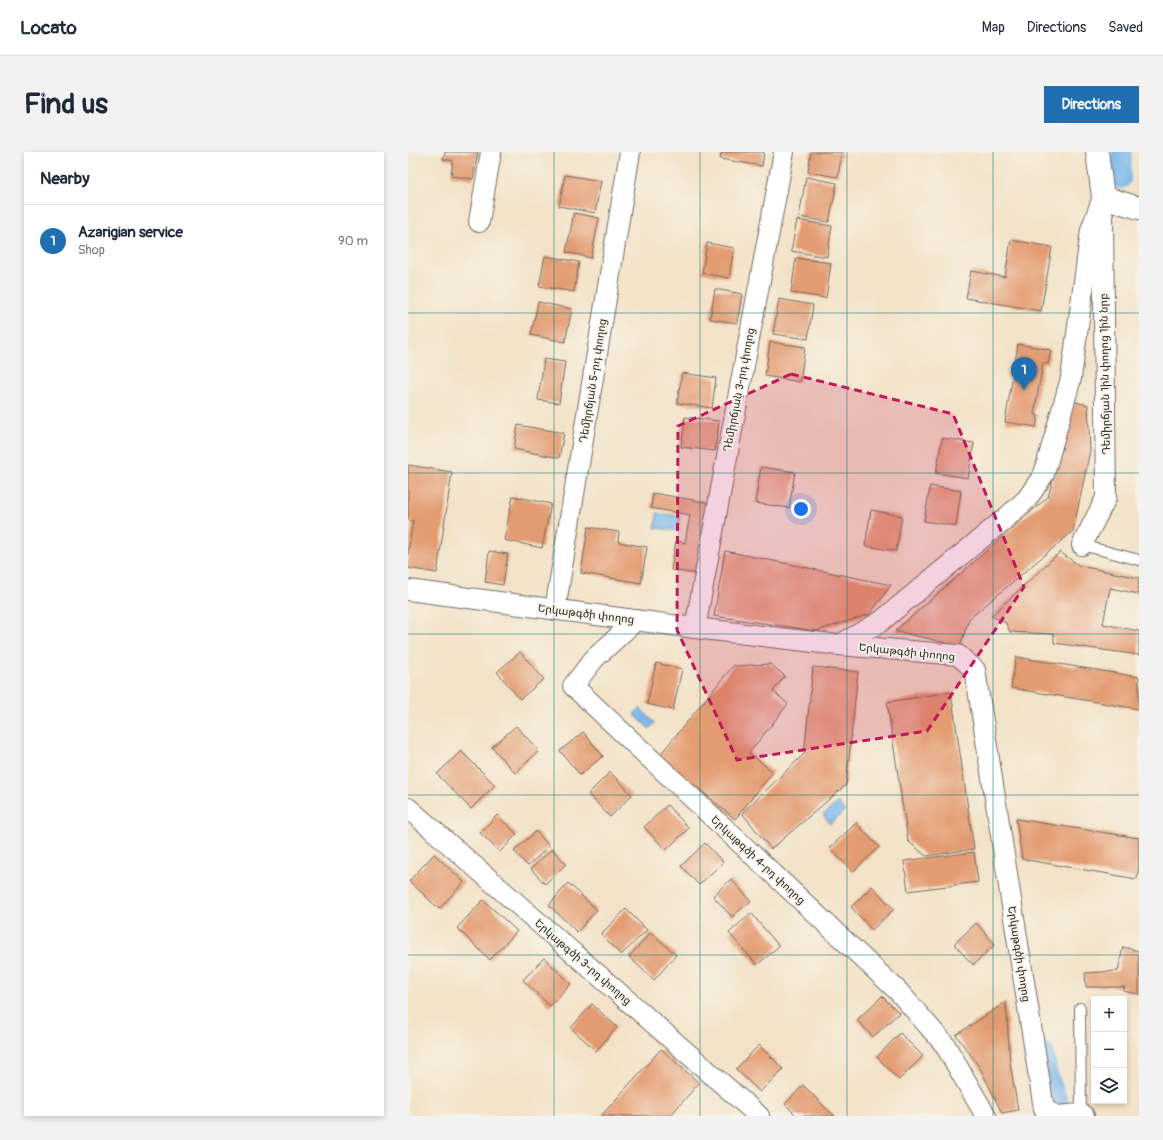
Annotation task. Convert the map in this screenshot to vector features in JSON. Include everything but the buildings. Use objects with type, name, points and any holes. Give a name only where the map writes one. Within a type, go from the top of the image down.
[{"type":"street","points":[[479,222],[491,152]]},
{"type":"street","name":"Դեմիրճյան 5-րդ փողոց","points":[[555,610],[630,152]]},
{"type":"street","name":"Դեմիրճյան 3-րդ փողոց","points":[[695,628],[784,152]]},
{"type":"street","points":[[839,644],[880,622],[995,527],[1027,499],[1044,474],[1071,378],[1091,230],[1103,197],[1097,152]]},
{"type":"street","points":[[1103,197],[1139,208]]},
{"type":"street","name":"Դեմիրճյան 1ին փողոց 1ին նրբ","points":[[1082,545],[1106,498],[1103,197]]},
{"type":"street","name":"Երկաթգծի փողոց","points":[[408,590],[695,628],[839,644],[958,655],[975,670],[1040,1113]]},
{"type":"street","name":"Երկաթգծի 4-րդ փողոց","points":[[636,620],[594,659],[573,686],[899,992],[945,1045],[986,1116]]},
{"type":"street","name":"Երկաթգծի 3-րդ փողոց","points":[[408,808],[759,1116]]},
{"type":"street","points":[[1040,1113],[1056,1116],[1082,1115]]},
{"type":"lane","points":[[1082,545],[1139,560]]},
{"type":"lane","points":[[1080,1008],[1082,1115]]},
{"type":"highlighted area","points":[[791,374],[953,414],[1024,587],[927,731],[737,760],[677,630],[678,426]]},
{"type":"water","points":[[657,513],[680,516],[678,531],[655,528]]},
{"type":"water","points":[[640,708],[655,723],[649,729],[634,714]]},
{"type":"water","points":[[838,802],[845,811],[830,824],[823,815]]},
{"type":"waterway","points":[[1121,179],[1122,152]]},
{"type":"waterway","points":[[1044,1053],[1048,1075],[1059,1104]]},
{"type":"place","name":"Azarigian service","points":[[1024,390]]}]
